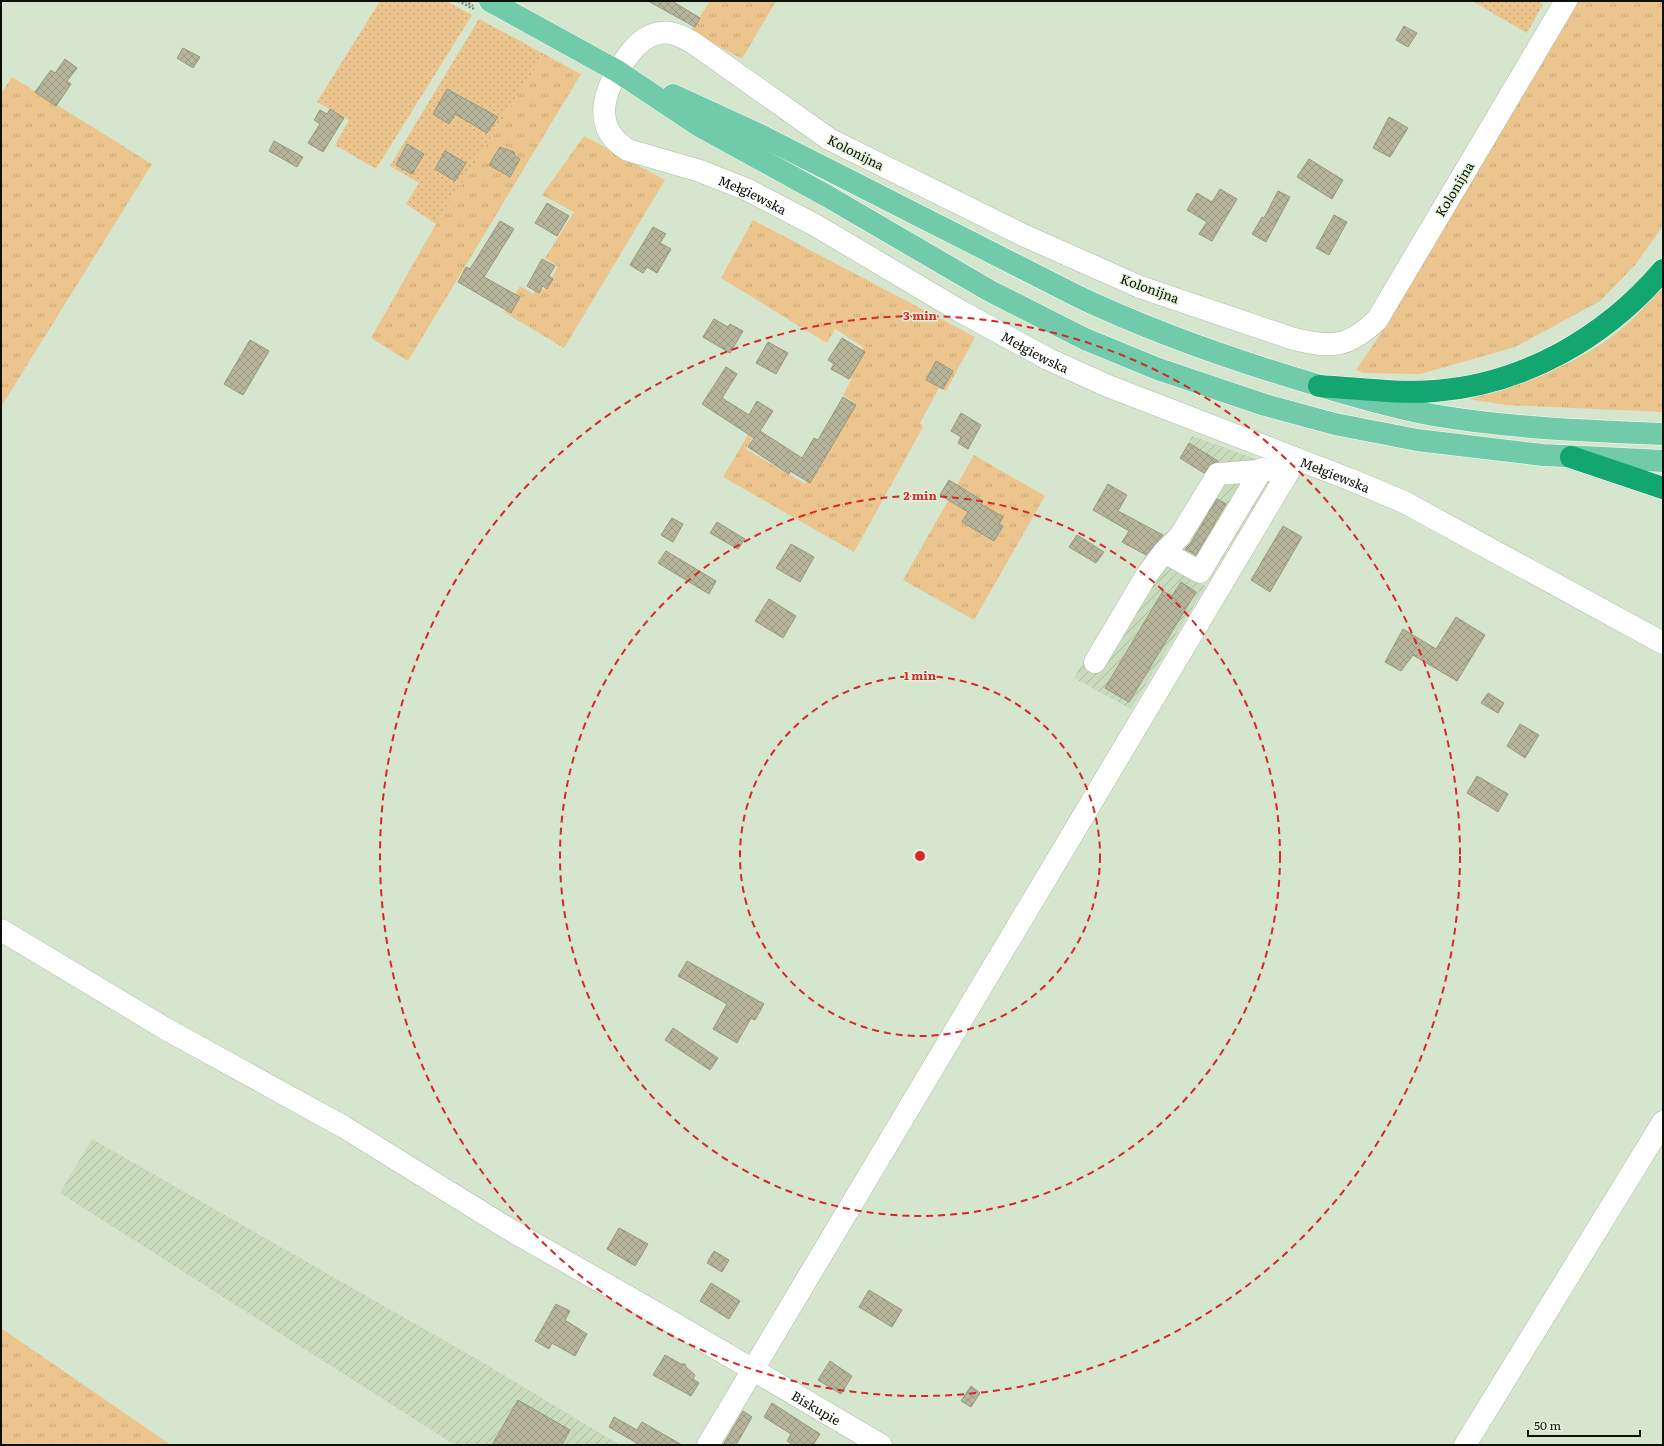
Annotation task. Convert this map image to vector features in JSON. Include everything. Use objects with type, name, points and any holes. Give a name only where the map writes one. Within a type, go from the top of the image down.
[{"type":"highway","points":[[1319,386],[1407,391],[1435,391],[1475,385],[1507,377],[1561,354],[1586,340],[1633,302],[1663,270]]},
{"type":"highway","points":[[1571,457],[1663,488]]},
{"type":"main road","points":[[490,1],[617,71],[760,135],[1028,272],[1103,308],[1203,348],[1319,386],[1400,408],[1465,420],[1540,428],[1663,434]]},
{"type":"main road","points":[[617,71],[698,125],[827,196],[990,291],[1052,323],[1134,360],[1252,401],[1362,430],[1463,447],[1571,457],[1663,461]]},
{"type":"street","name":"Kolonijna","points":[[617,71],[632,50],[650,35],[661,32],[676,34],[692,42],[829,139],[1023,235],[1140,287],[1294,338],[1319,344],[1338,344],[1352,340],[1363,333],[1377,320],[1566,1]]},
{"type":"street","name":"Mełgiewska","points":[[617,71],[606,92],[604,114],[606,127],[611,136],[620,145],[628,150],[700,171],[748,190],[815,225],[960,311],[1048,359],[1292,465],[1404,502],[1663,643]]},
{"type":"street","points":[[1095,662],[1146,576],[1164,552],[1180,536],[1218,474],[1292,465]]},
{"type":"street","points":[[708,1445],[1292,465]]},
{"type":"street","points":[[1164,552],[1200,572],[1262,469]]},
{"type":"street","name":"Biskupie","points":[[1,930],[166,1029],[344,1127],[507,1228],[881,1445]]},
{"type":"street","points":[[1466,1445],[1663,1122]]},
{"type":"shaded area","points":[[1192,436],[1278,467],[1217,567],[1209,569],[1202,579],[1205,587],[1131,709],[1074,678],[1146,555],[1150,558],[1163,535],[1184,521],[1210,477],[1180,458]]},
{"type":"shaded area","points":[[92,1139],[482,1362],[620,1445],[455,1445],[60,1193]]},
{"type":"green space","points":[[380,1],[446,1],[472,15],[376,169],[335,145],[349,120],[317,102]]},
{"type":"green space","points":[[710,1],[776,1],[742,59],[691,31]]},
{"type":"green space","points":[[1472,1],[1537,1],[1543,4],[1527,33]]},
{"type":"green space","points":[[1577,1],[1663,1],[1663,226],[1635,265],[1600,301],[1515,347],[1420,374],[1363,373],[1356,370],[1388,323]]},
{"type":"green space","points":[[479,19],[544,54],[436,224],[406,204],[419,183],[390,166]]},
{"type":"green space","points":[[544,54],[581,74],[408,361],[371,338],[436,224]]},
{"type":"green space","points":[[12,77],[152,164],[1,407],[1,94]]},
{"type":"green space","points":[[584,136],[665,180],[564,348],[504,312],[520,286],[533,294],[537,287],[544,290],[558,267],[545,258],[574,212],[542,195]]},
{"type":"green space","points":[[753,220],[975,337],[946,391],[939,388],[920,423],[923,427],[854,552],[723,477],[748,435],[752,438],[746,449],[805,484],[855,403],[843,395],[852,379],[846,375],[863,347],[835,329],[827,343],[721,278]]},
{"type":"green space","points":[[1663,287],[1663,412],[1506,405],[1469,399],[1531,379],[1570,362],[1608,340],[1635,317]]},
{"type":"green space","points":[[974,455],[1045,496],[974,620],[903,580]]},
{"type":"green space","points":[[1,1328],[171,1445],[1,1445]]},
{"type":"building","points":[[648,1],[672,1],[700,18],[695,27]]},
{"type":"building","points":[[1404,26],[1417,33],[1408,47],[1396,40]]},
{"type":"building","points":[[183,48],[200,57],[193,68],[177,58]]},
{"type":"building","points":[[65,59],[77,68],[67,81],[71,84],[56,106],[35,92],[51,70],[55,73]]},
{"type":"building","points":[[447,89],[498,117],[487,133],[455,114],[449,124],[433,114]]},
{"type":"building","points":[[330,109],[344,118],[323,152],[308,143],[320,124],[314,120],[320,110],[327,114]]},
{"type":"building","points":[[1389,117],[1408,128],[1390,157],[1373,148]]},
{"type":"building","points":[[274,141],[303,157],[297,167],[269,151]]},
{"type":"building","points":[[407,144],[424,154],[412,174],[396,165]]},
{"type":"building","points":[[500,147],[514,152],[515,156],[520,159],[510,177],[489,165]]},
{"type":"building","points":[[445,151],[466,163],[455,181],[435,169]]},
{"type":"building","points":[[1309,159],[1343,180],[1332,199],[1297,177]]},
{"type":"building","points":[[1220,189],[1237,199],[1212,241],[1199,234],[1207,222],[1187,210],[1197,193],[1212,202]]},
{"type":"building","points":[[1278,191],[1290,197],[1266,242],[1252,234],[1262,217],[1264,218]]},
{"type":"building","points":[[547,203],[569,216],[557,236],[535,223]]},
{"type":"building","points":[[1334,215],[1347,222],[1329,255],[1316,248]]},
{"type":"building","points":[[500,221],[514,229],[484,277],[520,297],[511,313],[458,282],[466,267],[470,269]]},
{"type":"building","points":[[653,227],[666,234],[660,243],[671,249],[657,273],[647,267],[643,273],[630,265]]},
{"type":"building","points":[[542,259],[555,266],[549,276],[553,279],[547,289],[543,286],[539,293],[527,286]]},
{"type":"building","points":[[714,319],[728,327],[730,324],[743,331],[730,353],[703,337]]},
{"type":"building","points":[[842,338],[865,352],[849,379],[831,369],[834,364],[828,360]]},
{"type":"building","points":[[250,340],[269,351],[243,395],[224,384]]},
{"type":"building","points":[[768,342],[788,353],[776,374],[756,363]]},
{"type":"building","points":[[936,361],[953,371],[943,389],[926,380]]},
{"type":"building","points":[[726,367],[737,374],[722,398],[749,415],[757,401],[773,411],[760,431],[802,458],[814,438],[818,440],[843,397],[856,405],[810,483],[790,471],[789,474],[748,447],[754,438],[702,404]]},
{"type":"building","points":[[961,413],[981,425],[968,449],[958,443],[961,437],[951,431]]},
{"type":"building","points":[[1189,443],[1218,461],[1211,464],[1204,473],[1180,458]]},
{"type":"building","points":[[949,480],[983,501],[981,504],[1003,517],[999,524],[1003,526],[994,541],[962,522],[968,512],[940,495]]},
{"type":"building","points":[[1108,484],[1127,495],[1118,511],[1163,535],[1146,555],[1122,542],[1129,531],[1093,510]]},
{"type":"building","points":[[1217,499],[1226,504],[1196,555],[1185,549],[1191,543]]},
{"type":"building","points":[[672,518],[683,524],[673,542],[661,535]]},
{"type":"building","points":[[717,522],[745,539],[738,549],[710,533]]},
{"type":"building","points":[[1283,526],[1302,537],[1270,592],[1251,580]]},
{"type":"building","points":[[1077,535],[1104,552],[1096,563],[1069,547]]},
{"type":"building","points":[[791,544],[814,557],[800,582],[776,568]]},
{"type":"building","points":[[666,551],[716,581],[709,594],[658,563]]},
{"type":"building","points":[[1181,582],[1196,592],[1129,702],[1105,688],[1163,591],[1172,596]]},
{"type":"building","points":[[769,599],[796,616],[783,638],[755,621]]},
{"type":"building","points":[[1456,617],[1485,635],[1457,681],[1413,655],[1401,671],[1385,662],[1403,629],[1436,649]]},
{"type":"building","points":[[1488,693],[1504,703],[1498,713],[1481,703]]},
{"type":"building","points":[[1520,724],[1539,735],[1525,758],[1507,746]]},
{"type":"building","points":[[1477,776],[1508,794],[1498,812],[1467,793]]},
{"type":"building","points":[[687,961],[764,1004],[755,1020],[751,1018],[737,1043],[713,1029],[727,1004],[678,976]]},
{"type":"building","points":[[673,1028],[718,1058],[710,1070],[665,1040]]},
{"type":"building","points":[[619,1228],[648,1244],[635,1266],[607,1249]]},
{"type":"building","points":[[714,1251],[729,1260],[722,1272],[707,1263]]},
{"type":"building","points":[[711,1283],[740,1301],[729,1319],[700,1301]]},
{"type":"building","points":[[869,1290],[902,1310],[892,1327],[859,1307]]},
{"type":"building","points":[[556,1304],[570,1311],[565,1320],[587,1334],[575,1356],[552,1343],[549,1349],[535,1341]]},
{"type":"building","points":[[665,1355],[681,1364],[685,1364],[686,1367],[695,1375],[693,1379],[699,1383],[691,1396],[653,1375]]},
{"type":"building","points":[[830,1361],[852,1376],[841,1394],[818,1380]]},
{"type":"building","points":[[971,1386],[980,1393],[971,1407],[961,1401]]},
{"type":"building","points":[[518,1400],[570,1430],[562,1445],[492,1445]]},
{"type":"building","points":[[772,1403],[820,1434],[813,1445],[794,1445],[787,1441],[791,1434],[764,1417]]},
{"type":"building","points":[[743,1411],[752,1417],[736,1445],[723,1445]]},
{"type":"building","points":[[614,1417],[637,1430],[642,1422],[682,1445],[640,1445],[609,1427]]}]
